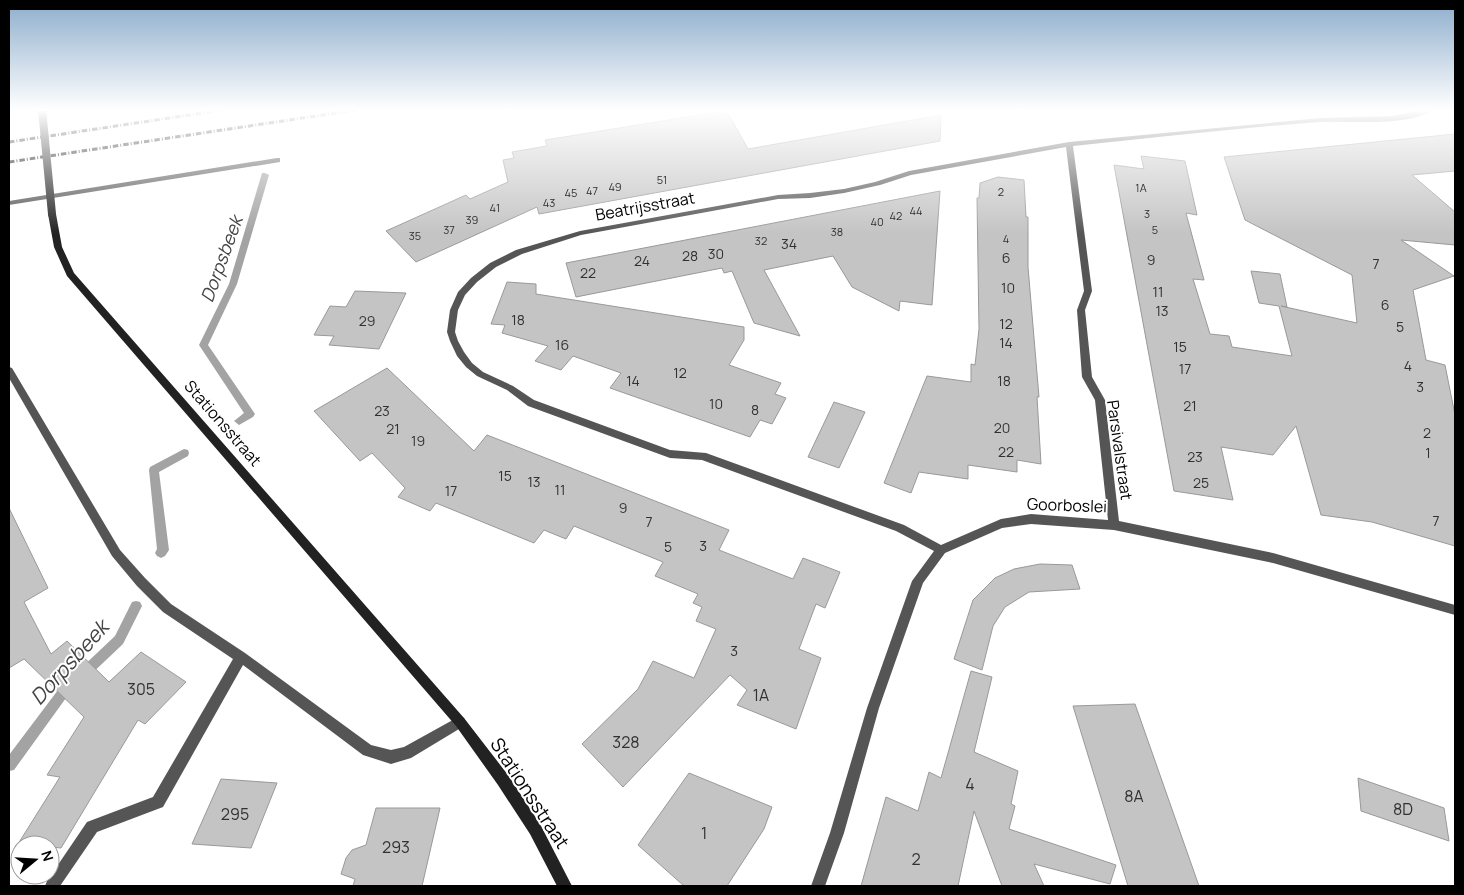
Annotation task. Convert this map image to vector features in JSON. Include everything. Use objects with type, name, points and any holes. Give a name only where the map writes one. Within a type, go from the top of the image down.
[{"type":"street","name":"Stationsstraat","points":[[46,151],[52,214],[58,247],[70,274],[460,722],[524,812],[565,886]]},
{"type":"street","name":"Beatrijsstraat","points":[[942,550],[900,528],[702,456],[670,454],[531,403],[510,388],[480,374],[469,365],[460,354],[451,332],[454,310],[461,294],[493,265],[519,252],[580,233],[778,197],[803,197],[888,181],[909,173],[1032,151]]},
{"type":"street","name":"Parsivalstraat","points":[[1070,151],[1088,291],[1081,310],[1087,377],[1100,400],[1114,525]]},
{"type":"street","points":[[9,203],[278,160]]},
{"type":"street","points":[[9,370],[116,554],[167,608],[240,657],[368,750],[390,757],[406,753],[460,722]]},
{"type":"street","name":"Goorboslei","points":[[818,886],[837,833],[873,708],[918,581],[942,550],[1001,524],[1031,519],[1114,525],[1273,558],[1455,610]]},
{"type":"street","points":[[52,886],[92,827],[158,802],[240,657]]},
{"type":"building","points":[[886,151],[539,214],[537,207],[416,262],[386,231],[466,195],[470,199],[508,182],[503,160],[514,158],[512,152]]},
{"type":"building","points":[[1287,151],[1455,151],[1455,171],[1412,175],[1455,212],[1455,245],[1401,240],[1454,276],[1413,290],[1426,360],[1445,365],[1455,415],[1455,546],[1372,522],[1321,515],[1296,426],[1273,455],[1221,447],[1233,500],[1174,491],[1114,165],[1144,169],[1141,156],[1185,161],[1197,215],[1186,213],[1204,280],[1193,279],[1210,334],[1229,336],[1232,347],[1292,356],[1279,306],[1259,303],[1251,271],[1280,274],[1287,307],[1281,306],[1357,323],[1352,275],[1245,220],[1224,157]]},
{"type":"building","points":[[998,177],[1024,180],[1026,217],[1028,217],[1028,267],[1039,397],[1037,397],[1041,464],[1017,460],[1017,472],[968,465],[968,479],[919,472],[911,493],[884,483],[927,376],[971,382],[971,364],[975,365],[979,329],[977,198],[979,198],[980,183]]},
{"type":"building","points":[[940,191],[932,305],[900,301],[899,311],[852,287],[833,256],[764,270],[800,336],[754,323],[732,271],[724,273],[722,268],[576,297],[566,263]]},
{"type":"building","points":[[507,282],[536,284],[536,294],[744,327],[744,340],[729,365],[781,383],[775,394],[786,398],[772,424],[760,420],[750,437],[610,388],[621,373],[573,356],[561,370],[535,361],[548,346],[502,333],[505,325],[491,324]]},
{"type":"building","points":[[355,291],[406,293],[379,349],[329,345],[334,336],[314,335],[330,306],[346,307]]},
{"type":"building","points":[[387,368],[474,451],[487,435],[729,530],[719,550],[793,579],[803,558],[840,572],[825,608],[816,604],[799,649],[821,658],[796,729],[737,705],[747,690],[730,675],[623,787],[582,744],[638,689],[653,661],[694,678],[716,629],[696,621],[702,607],[693,603],[698,594],[655,576],[663,562],[574,526],[566,539],[544,530],[534,543],[436,503],[430,511],[398,497],[405,488],[372,453],[360,461],[314,411]]},
{"type":"building","points":[[834,402],[865,412],[839,468],[808,457]]},
{"type":"building","points":[[9,508],[48,588],[24,602],[51,654],[67,641],[109,682],[141,652],[186,682],[145,724],[138,720],[61,848],[60,835],[24,835],[60,777],[47,775],[84,717],[24,659],[9,668]]},
{"type":"building","points":[[1040,564],[1072,565],[1080,589],[1029,592],[1005,607],[993,626],[982,670],[954,659],[973,600],[995,578],[1014,569]]},
{"type":"building","points":[[971,671],[992,677],[974,752],[1018,771],[1011,804],[1015,806],[1009,829],[1116,865],[1110,884],[1034,864],[1044,886],[1002,886],[974,811],[958,886],[861,886],[886,797],[918,811],[929,772],[941,778]]},
{"type":"building","points":[[1135,704],[1199,886],[1128,886],[1073,706]]},
{"type":"building","points":[[689,773],[772,807],[764,829],[727,886],[684,886],[638,845]]},
{"type":"building","points":[[1358,778],[1444,808],[1449,841],[1361,811]]},
{"type":"building","points":[[221,779],[277,783],[251,848],[192,844]]},
{"type":"building","points":[[376,808],[440,808],[422,886],[353,886],[355,879],[341,874],[346,858],[352,850],[366,845]]},
{"type":"waterway","name":"Dorpsbeek","points":[[239,421],[250,414],[203,345],[233,284],[265,175]]},
{"type":"waterway","name":"Dorpsbeek","points":[[161,553],[163,550],[154,470],[184,453]]},
{"type":"waterway","name":"Dorpsbeek","points":[[82,675],[119,640],[136,606]]},
{"type":"waterway","name":"Dorpsbeek","points":[[9,765],[69,687]]},
{"type":"railway","points":[[9,162],[84,151]]}]
